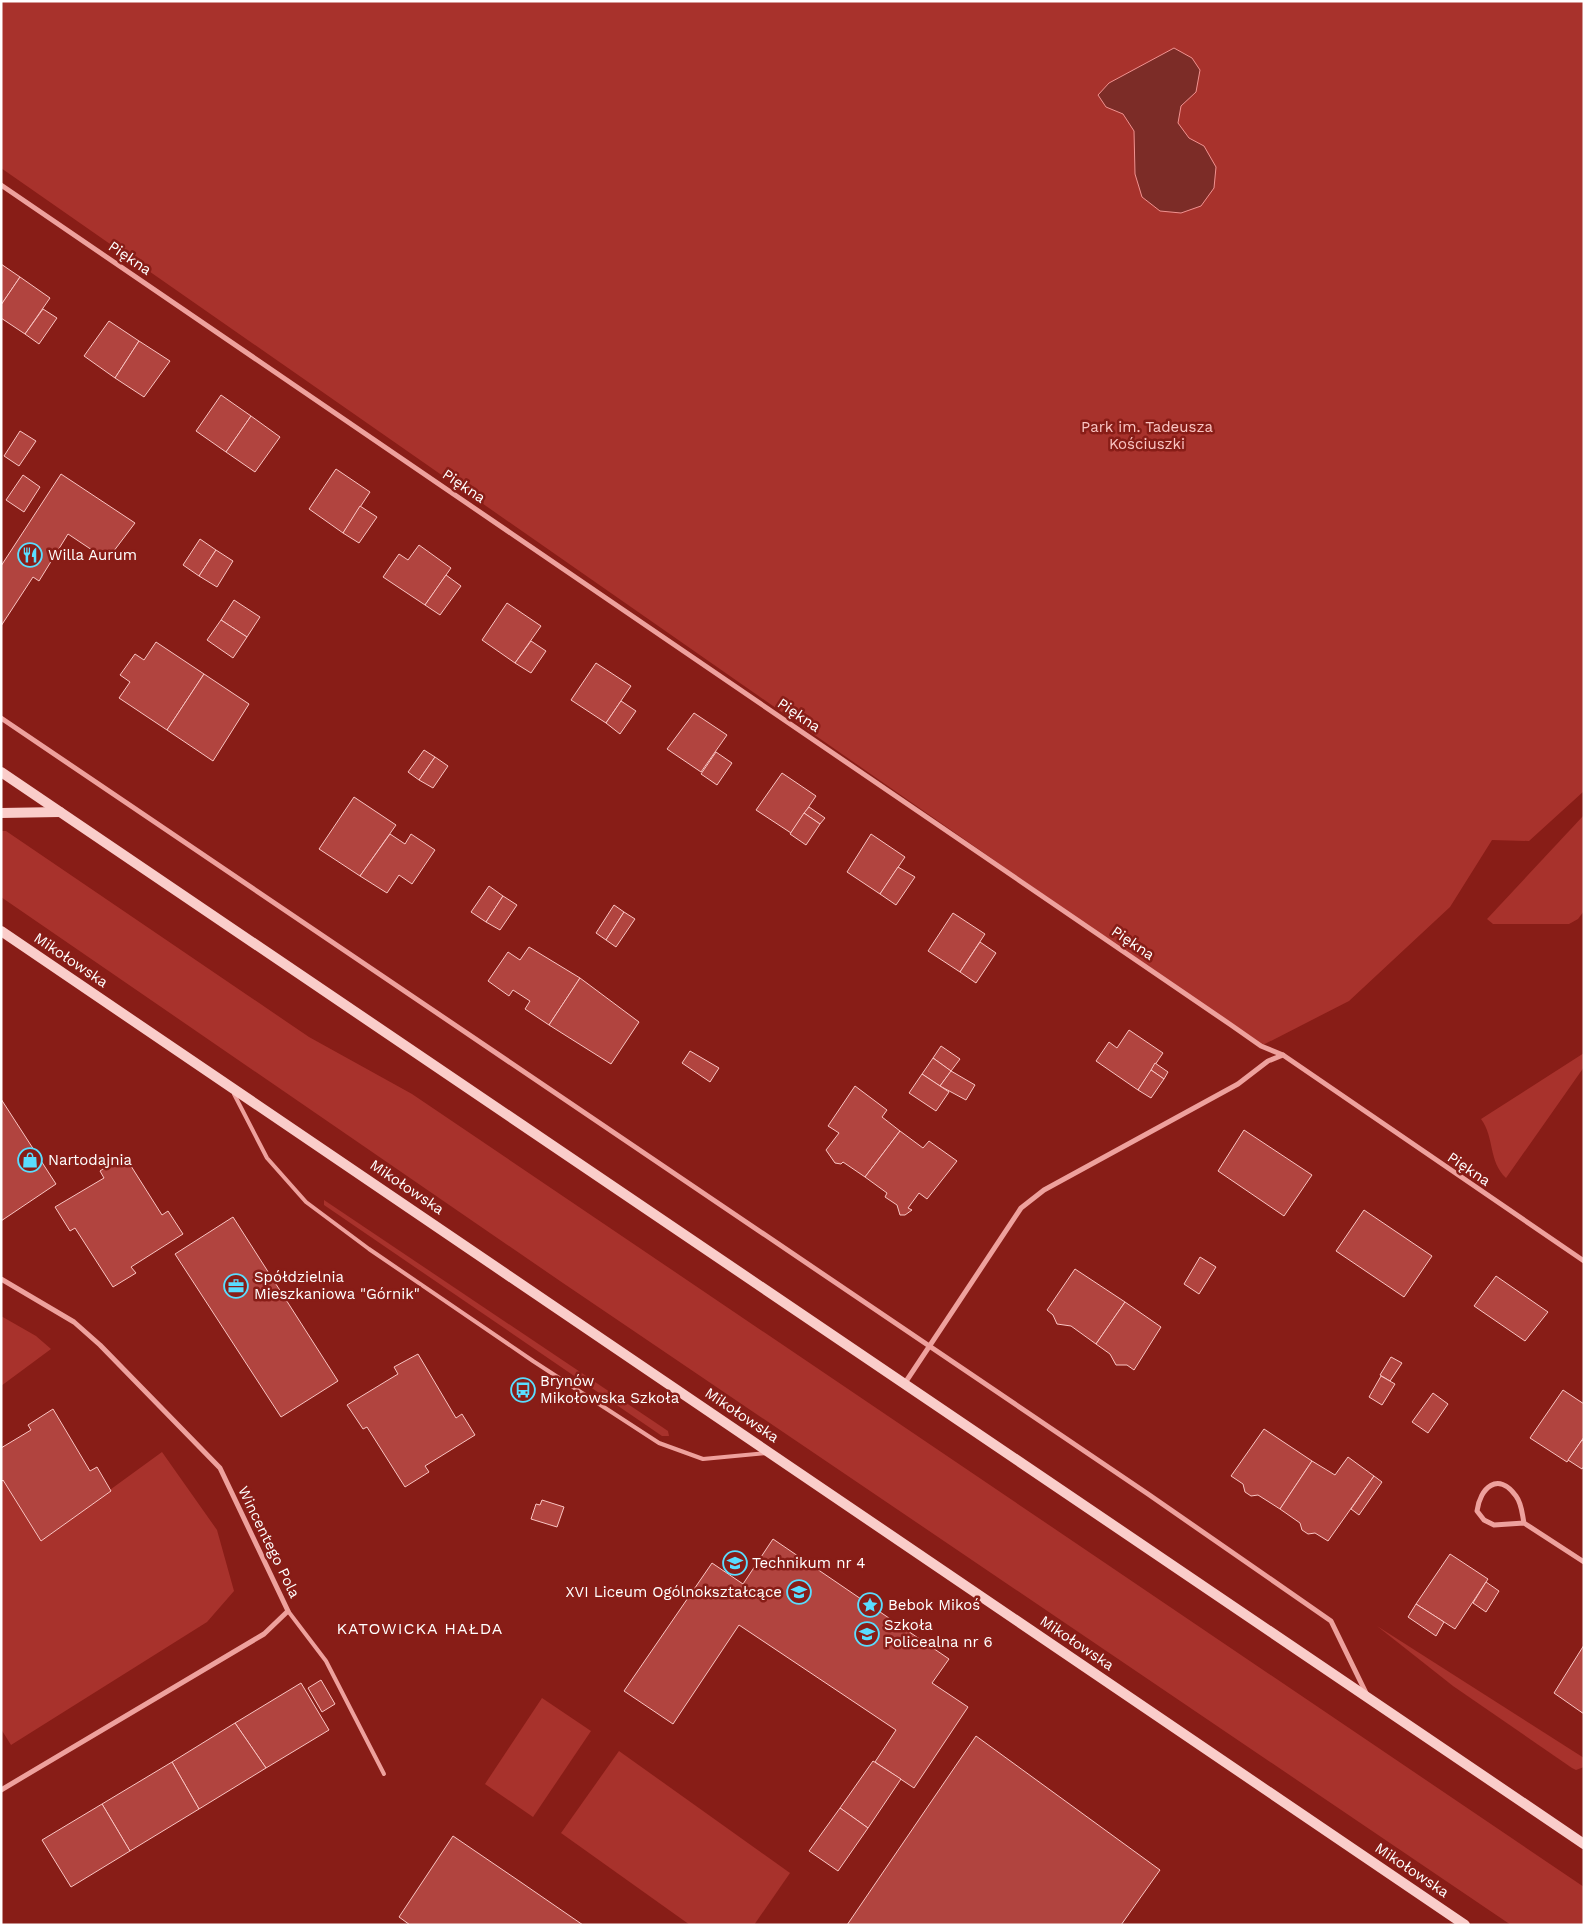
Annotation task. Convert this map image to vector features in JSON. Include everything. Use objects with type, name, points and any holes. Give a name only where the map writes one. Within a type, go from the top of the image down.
[{"type":"main road","points":[[1,772],[905,1383],[1370,1702],[1584,1844]]},
{"type":"main road","points":[[1,814],[60,812]]},
{"type":"main road","name":"Mikołowska","points":[[1,931],[1465,1925]]},
{"type":"street","name":"Piękna","points":[[1,185],[1231,1026],[1261,1046],[1283,1055],[1584,1261]]},
{"type":"street","points":[[1,718],[928,1345],[1331,1621],[1370,1702]]},
{"type":"street","points":[[905,1383],[928,1345],[1021,1208],[1044,1190],[1238,1084],[1268,1061],[1283,1055]]},
{"type":"street","name":"Wincentego Pola","points":[[1,1279],[74,1322],[100,1345],[220,1468],[288,1610],[264,1634],[1,1790]]},
{"type":"street","points":[[1524,1523],[1521,1507],[1516,1496],[1509,1490],[1501,1485],[1491,1485],[1483,1491],[1478,1512],[1484,1520],[1494,1525],[1524,1523],[1584,1562]]},
{"type":"lane","points":[[230,1085],[267,1158],[306,1202],[369,1249],[516,1350],[659,1443],[703,1459],[771,1453]]},
{"type":"lane","points":[[288,1610],[326,1661],[384,1774]]},
{"type":"green space","name":"Park im. Tadeusza Kościuszki","points":[[1,1],[1584,1],[1584,791],[1529,841],[1492,840],[1450,907],[1349,1001],[1261,1046],[1,168]]},
{"type":"green space","points":[[1584,815],[1584,911],[1578,919],[1569,924],[1493,924],[1487,919]]},
{"type":"green space","points":[[1,831],[6,831],[309,1037],[412,1094],[1584,1887],[1584,1925],[1511,1925],[560,1281],[1,897]]},
{"type":"green space","points":[[1584,1053],[1584,1067],[1506,1178],[1496,1164],[1488,1134],[1481,1119]]},
{"type":"green space","points":[[324,1200],[668,1431],[669,1436],[662,1436],[324,1205]]},
{"type":"green space","points":[[1,1316],[36,1336],[51,1349],[1,1386]]},
{"type":"green space","points":[[162,1452],[217,1530],[234,1591],[207,1622],[11,1745],[1,1729],[1,1482],[3,1480],[41,1540]]},
{"type":"green space","points":[[1377,1626],[1584,1758],[1584,1767],[1576,1770],[1572,1768],[1453,1686]]},
{"type":"green space","points":[[542,1698],[591,1731],[533,1817],[485,1784]]},
{"type":"green space","points":[[619,1751],[790,1873],[754,1925],[690,1925],[561,1833]]},
{"type":"shaded area","points":[[1174,48],[1192,58],[1200,70],[1196,92],[1181,106],[1178,123],[1189,138],[1204,146],[1216,167],[1214,188],[1201,206],[1181,213],[1160,211],[1142,197],[1135,174],[1134,131],[1123,114],[1106,107],[1098,95],[1109,83]]},
{"type":"building","points":[[1,264],[20,277],[1,305]]},
{"type":"building","points":[[20,277],[50,298],[25,334],[1,318],[1,305]]},
{"type":"building","points":[[43,309],[57,318],[39,344],[25,334]]},
{"type":"building","points":[[109,321],[139,341],[115,378],[84,356]]},
{"type":"building","points":[[139,341],[170,361],[144,397],[115,378]]},
{"type":"building","points":[[221,395],[251,416],[226,452],[196,431]]},
{"type":"building","points":[[251,416],[280,437],[255,472],[226,452]]},
{"type":"building","points":[[20,431],[36,441],[19,466],[4,456]]},
{"type":"building","points":[[336,469],[370,492],[343,533],[309,509]]},
{"type":"building","points":[[61,474],[135,523],[107,560],[68,534],[39,581],[33,577],[1,626],[1,566]]},
{"type":"building","points":[[23,475],[40,487],[24,512],[6,500]]},
{"type":"building","points":[[360,506],[377,517],[359,543],[343,533]]},
{"type":"building","points":[[200,539],[216,550],[199,576],[183,565]]},
{"type":"building","points":[[419,545],[451,568],[425,605],[383,577],[399,554],[408,560]]},
{"type":"building","points":[[216,550],[233,561],[217,587],[199,576]]},
{"type":"building","points":[[446,575],[461,586],[440,615],[425,605]]},
{"type":"building","points":[[234,600],[260,617],[247,637],[221,620]]},
{"type":"building","points":[[507,603],[541,626],[515,663],[482,640]]},
{"type":"building","points":[[221,620],[247,637],[233,658],[207,640]]},
{"type":"building","points":[[531,641],[546,651],[531,673],[515,663]]},
{"type":"building","points":[[156,642],[204,674],[167,730],[119,698],[130,682],[120,675],[135,654],[144,660]]},
{"type":"building","points":[[596,663],[631,686],[606,723],[571,700]]},
{"type":"building","points":[[204,674],[249,704],[213,761],[167,730]]},
{"type":"building","points":[[621,701],[636,711],[620,734],[606,723]]},
{"type":"building","points":[[694,713],[727,735],[701,772],[667,749]]},
{"type":"building","points":[[424,750],[435,757],[419,780],[408,772]]},
{"type":"building","points":[[716,752],[732,763],[717,785],[701,774]]},
{"type":"building","points":[[435,757],[448,766],[433,788],[419,780]]},
{"type":"building","points":[[782,773],[816,796],[791,833],[756,810]]},
{"type":"building","points":[[354,797],[396,825],[360,876],[319,849]]},
{"type":"building","points":[[809,807],[825,818],[820,824],[804,813]]},
{"type":"building","points":[[804,813],[820,824],[806,845],[790,834]]},
{"type":"building","points":[[390,834],[405,844],[411,834],[435,850],[412,884],[399,875],[387,893],[360,876]]},
{"type":"building","points":[[871,834],[905,857],[880,894],[847,872]]},
{"type":"building","points":[[898,867],[915,877],[896,905],[880,894]]},
{"type":"building","points":[[489,886],[503,896],[486,922],[471,912]]},
{"type":"building","points":[[503,896],[517,905],[500,930],[486,922]]},
{"type":"building","points":[[614,905],[624,912],[606,940],[596,933]]},
{"type":"building","points":[[624,912],[635,919],[616,947],[606,940]]},
{"type":"building","points":[[953,913],[985,934],[960,972],[928,951]]},
{"type":"building","points":[[980,942],[996,953],[976,983],[960,972]]},
{"type":"building","points":[[529,947],[580,978],[549,1025],[525,1009],[530,1001],[513,990],[509,996],[488,981],[508,952],[520,960]]},
{"type":"building","points":[[580,978],[639,1022],[611,1064],[549,1025]]},
{"type":"building","points":[[1129,1030],[1163,1053],[1138,1090],[1096,1061],[1109,1042],[1117,1048]]},
{"type":"building","points":[[941,1046],[960,1059],[951,1071],[933,1058]]},
{"type":"building","points":[[690,1051],[719,1068],[710,1082],[682,1063]]},
{"type":"building","points":[[933,1058],[951,1071],[940,1086],[922,1074]]},
{"type":"building","points":[[1155,1063],[1168,1072],[1164,1079],[1151,1070]]},
{"type":"building","points":[[1151,1070],[1164,1079],[1151,1098],[1138,1090]]},
{"type":"building","points":[[951,1071],[975,1085],[966,1100],[940,1086]]},
{"type":"building","points":[[922,1074],[949,1092],[936,1111],[909,1093]]},
{"type":"building","points":[[855,1086],[887,1110],[882,1117],[900,1131],[865,1177],[843,1162],[841,1164],[835,1163],[826,1150],[839,1133],[828,1126]]},
{"type":"building","points":[[1,1099],[56,1184],[1,1221]]},
{"type":"building","points":[[1244,1130],[1312,1175],[1284,1216],[1218,1171]]},
{"type":"building","points":[[900,1131],[923,1148],[929,1141],[957,1161],[927,1199],[919,1193],[908,1208],[912,1210],[905,1215],[900,1215],[897,1205],[885,1197],[887,1193],[865,1177]]},
{"type":"building","points":[[124,1155],[162,1215],[168,1211],[183,1234],[131,1267],[136,1273],[113,1287],[75,1228],[70,1231],[55,1207],[104,1178],[100,1171]]},
{"type":"building","points":[[1364,1210],[1432,1256],[1404,1297],[1336,1251]]},
{"type":"building","name":"Spółdzielnia Mieszkaniowa \"Górnik\"","points":[[233,1217],[338,1381],[281,1417],[175,1254]]},
{"type":"building","points":[[1200,1257],[1216,1267],[1199,1294],[1184,1284]]},
{"type":"building","points":[[1075,1269],[1125,1302],[1096,1344],[1071,1326],[1057,1324],[1053,1315],[1047,1310]]},
{"type":"building","points":[[1496,1276],[1548,1312],[1525,1341],[1474,1306]]},
{"type":"building","points":[[1125,1302],[1161,1327],[1134,1370],[1127,1365],[1116,1365],[1110,1354],[1096,1344]]},
{"type":"building","points":[[418,1354],[456,1418],[462,1414],[475,1435],[425,1466],[429,1472],[405,1487],[367,1427],[363,1429],[347,1405],[398,1374],[394,1367]]},
{"type":"building","points":[[1391,1357],[1402,1363],[1390,1381],[1380,1375]]},
{"type":"building","points":[[1381,1376],[1395,1384],[1382,1405],[1369,1397]]},
{"type":"building","points":[[1563,1390],[1584,1404],[1584,1437],[1567,1462],[1530,1438]]},
{"type":"building","points":[[1433,1393],[1448,1404],[1428,1433],[1412,1422]]},
{"type":"building","points":[[53,1409],[90,1471],[97,1467],[111,1491],[41,1541],[3,1480],[1,1482],[1,1448],[31,1430],[28,1425]]},
{"type":"building","points":[[1264,1429],[1312,1461],[1280,1509],[1258,1495],[1251,1496],[1245,1492],[1243,1484],[1231,1476]]},
{"type":"building","points":[[1582,1440],[1584,1441],[1584,1466],[1582,1469],[1568,1460]]},
{"type":"building","points":[[1348,1457],[1374,1476],[1328,1541],[1315,1533],[1308,1534],[1302,1530],[1300,1523],[1280,1509],[1312,1461],[1335,1475]]},
{"type":"building","points":[[1374,1476],[1382,1482],[1359,1515],[1351,1509]]},
{"type":"building","points":[[542,1500],[564,1507],[557,1527],[531,1519],[536,1504],[540,1505]]},
{"type":"building","points":[[773,1539],[949,1659],[932,1683],[968,1707],[914,1788],[875,1762],[896,1730],[739,1625],[673,1724],[624,1691],[712,1563],[743,1584]]},
{"type":"building","points":[[1450,1554],[1488,1579],[1455,1629],[1416,1604]]},
{"type":"building","points":[[1486,1582],[1499,1591],[1486,1612],[1473,1603]]},
{"type":"building","points":[[1416,1604],[1444,1622],[1436,1636],[1408,1617]]},
{"type":"building","points":[[1584,1645],[1584,1714],[1554,1693]]},
{"type":"building","points":[[321,1680],[335,1704],[322,1712],[308,1688]]},
{"type":"building","points":[[301,1683],[329,1730],[266,1768],[235,1723]]},
{"type":"building","points":[[235,1723],[266,1768],[199,1809],[172,1762]]},
{"type":"building","points":[[976,1736],[1160,1870],[1121,1925],[847,1925]]},
{"type":"building","points":[[873,1761],[901,1779],[868,1828],[840,1808]]},
{"type":"building","points":[[172,1762],[199,1809],[130,1851],[102,1804]]},
{"type":"building","points":[[102,1804],[130,1851],[71,1887],[42,1840]]},
{"type":"building","points":[[840,1808],[868,1828],[838,1871],[809,1851]]},
{"type":"building","points":[[453,1836],[583,1925],[410,1925],[399,1917]]},
{"type":"place","name":"Willa Aurum","points":[[30,555]]},
{"type":"place","name":"Nartodajnia","points":[[30,1160]]},
{"type":"place","name":"Spółdzielnia Mieszkaniowa \"Górnik\"","points":[[236,1286]]},
{"type":"place","name":"Brynów Mikołowska Szkoła","points":[[523,1390]]},
{"type":"place","name":"Technikum nr 4","points":[[735,1563]]},
{"type":"place","name":"XVI Liceum Ogólnokształcące","points":[[799,1592]]},
{"type":"place","name":"Bebok Mikoś","points":[[870,1605]]},
{"type":"place","name":"Szkoła Policealna nr 6","points":[[867,1634]]},
{"type":"district","name":"KATOWICKA HAŁDA","points":[[420,1628]]}]
